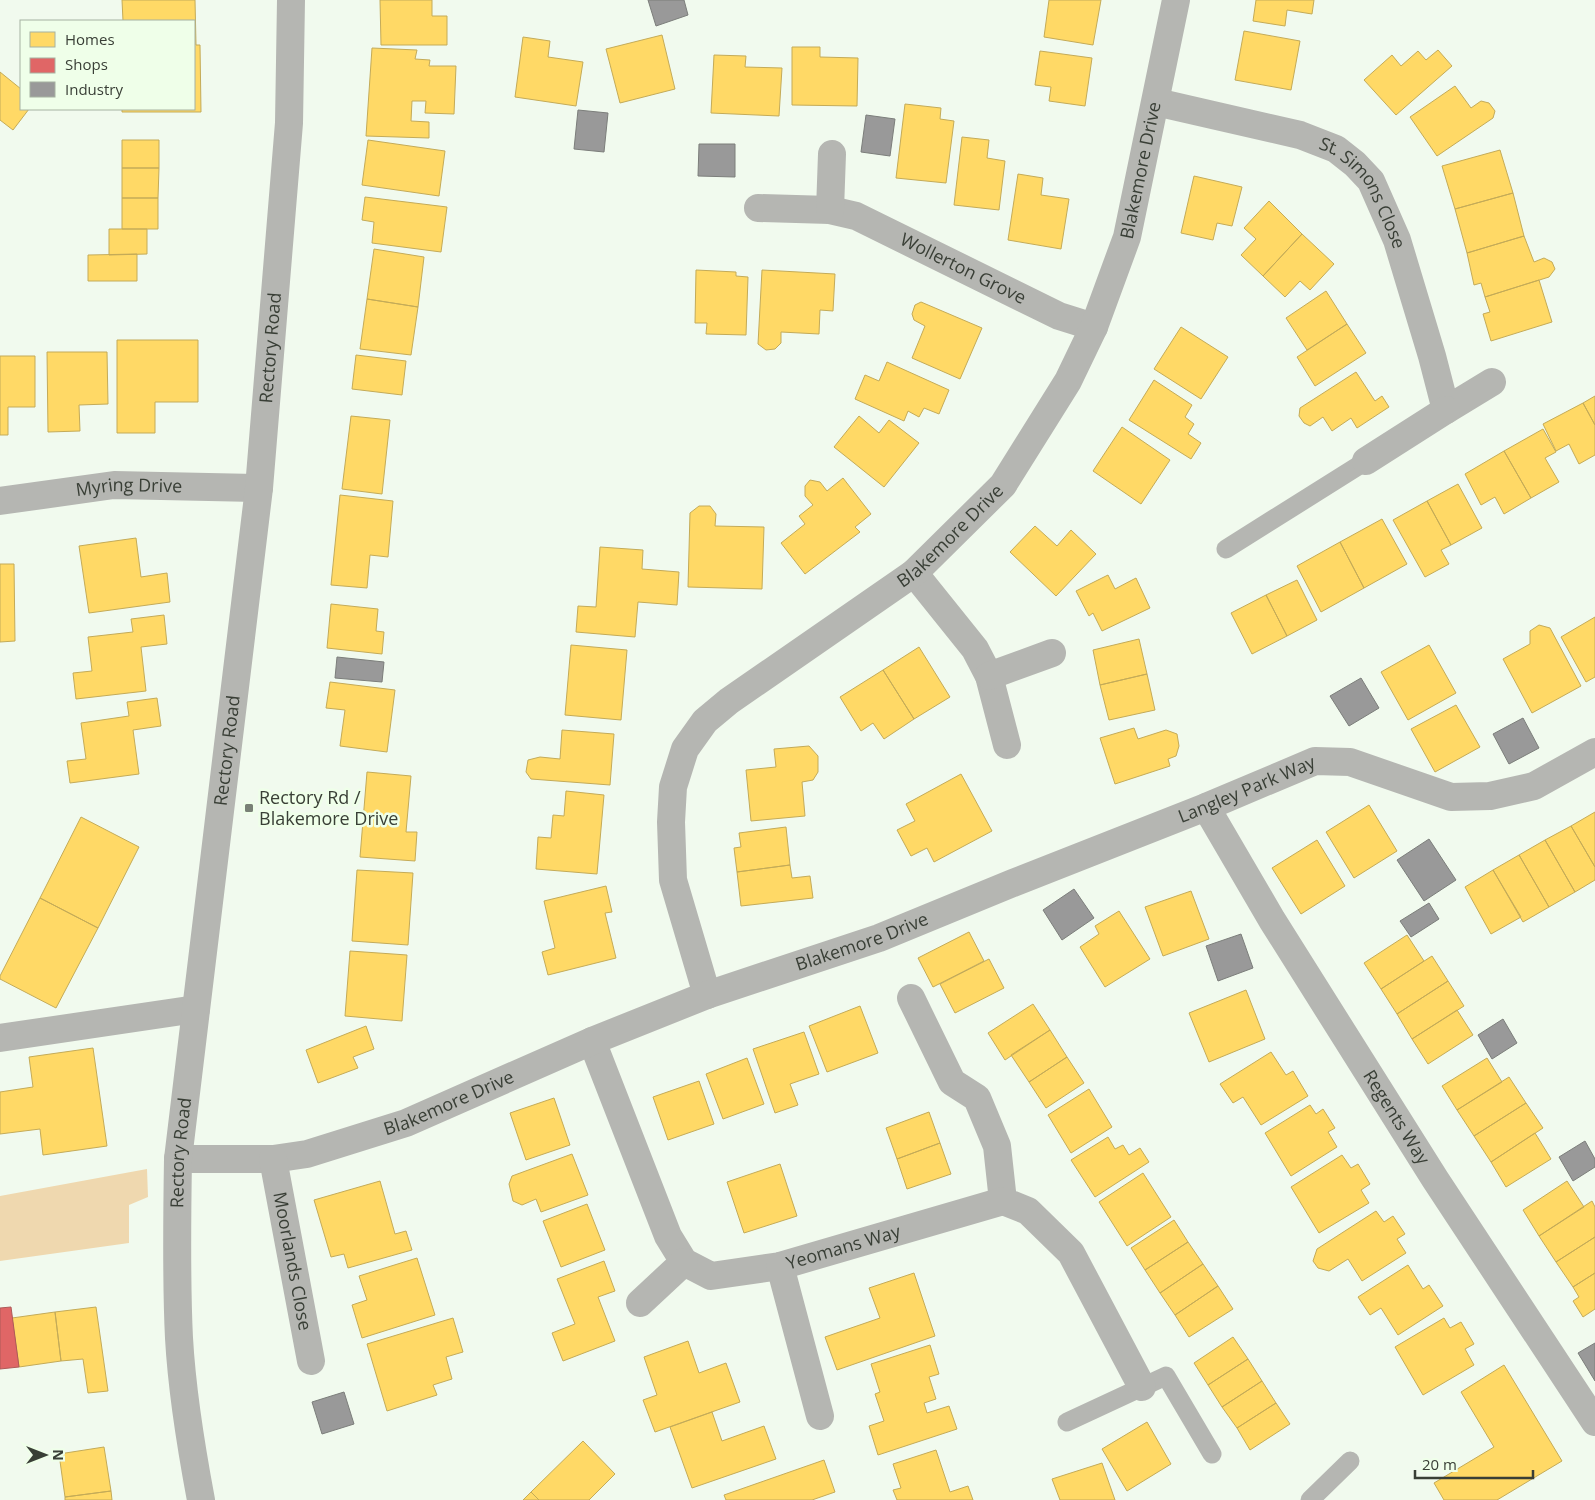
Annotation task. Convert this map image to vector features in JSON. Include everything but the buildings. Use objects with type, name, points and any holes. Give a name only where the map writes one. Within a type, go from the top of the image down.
[{"type":"street","name":"Rectory Road","points":[[201,1500],[190,1441],[179,1339],[176,1242],[178,1159],[259,488],[289,123],[291,0]]},
{"type":"street","name":"Blakemore Drive","points":[[707,995],[673,880],[671,822],[673,787],[685,749],[704,721],[729,701],[914,573],[1003,486],[1068,381],[1094,327],[1127,238],[1176,0]]},
{"type":"street","name":"St. Simons Close","points":[[1156,102],[1300,136],[1336,149],[1366,175],[1371,181],[1397,240],[1432,356],[1446,410]]},
{"type":"street","points":[[830,210],[832,154]]},
{"type":"street","name":"Wollerton Grove","points":[[758,208],[830,210],[856,216],[1060,316],[1094,327]]},
{"type":"street","points":[[1366,461],[1492,382]]},
{"type":"street","name":"Myring Drive","points":[[0,501],[114,486],[259,488]]},
{"type":"street","points":[[914,573],[976,649],[989,676],[1007,745]]},
{"type":"street","points":[[989,676],[1052,653]]},
{"type":"street","name":"Langley Park Way","points":[[1013,883],[1206,807],[1315,761],[1350,762],[1451,797],[1490,796],[1534,786],[1595,752]]},
{"type":"street","name":"Regents Way","points":[[1206,807],[1272,920],[1435,1179],[1595,1422]]},
{"type":"street","name":"Blakemore Drive","points":[[178,1159],[273,1159],[307,1154],[406,1123],[592,1041],[707,995],[879,938],[1013,883]]},
{"type":"street","points":[[911,998],[952,1082],[977,1098],[997,1146],[1003,1201],[1028,1211],[1070,1253],[1142,1387]]},
{"type":"street","points":[[0,1038],[196,1009]]},
{"type":"street","points":[[592,1041],[668,1236],[684,1262],[640,1303]]},
{"type":"street","name":"Moorlands Close","points":[[273,1159],[311,1361]]},
{"type":"street","name":"Yeomans Way","points":[[684,1262],[711,1276],[780,1266],[1003,1201]]},
{"type":"street","points":[[780,1266],[820,1416]]},
{"type":"lane","points":[[1226,549],[1366,461]]},
{"type":"lane","points":[[1067,1422],[1166,1376],[1212,1454]]},
{"type":"lane","points":[[1310,1500],[1350,1460]]},
{"type":"shaded area","points":[[147,1169],[148,1197],[129,1205],[129,1243],[0,1261],[0,1196]]},
{"type":"place","name":"Rectory Rd / Blakemore Drive","points":[[249,808]]}]
